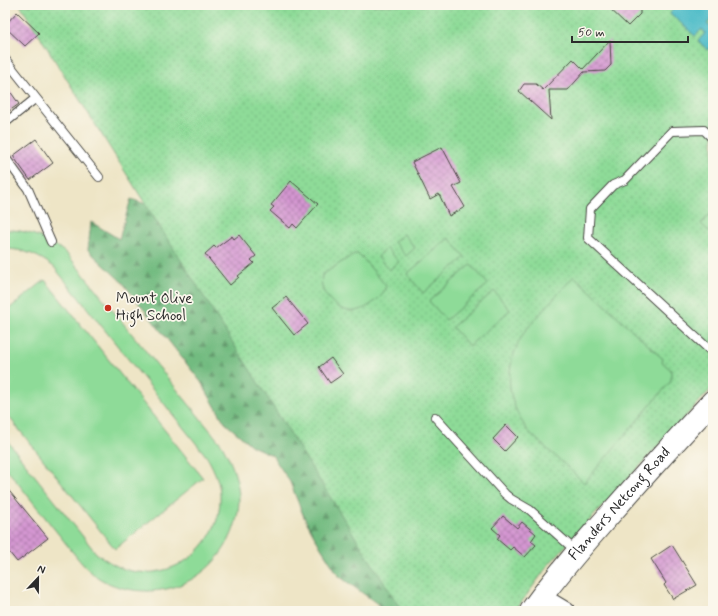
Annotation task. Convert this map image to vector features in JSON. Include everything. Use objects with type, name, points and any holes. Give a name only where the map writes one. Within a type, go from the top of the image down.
[{"type":"main road","name":"Flanders Netcong Road","points":[[537,603],[577,552],[713,401]]},
{"type":"street","points":[[537,603],[567,611]]},
{"type":"lane","points":[[5,59],[99,177]]},
{"type":"lane","points":[[5,123],[36,98]]},
{"type":"lane","points":[[713,139],[704,130],[672,131],[625,180],[613,185],[590,209],[588,238],[713,353]]},
{"type":"lane","points":[[5,157],[28,189],[51,242]]},
{"type":"lane","points":[[435,417],[505,494],[530,510],[577,552]]},
{"type":"green space","points":[[20,5],[713,5],[713,387],[550,563],[515,611],[402,611]]},
{"type":"green space","points":[[131,199],[212,227],[497,611],[377,611],[379,605],[339,576],[304,517],[290,482],[272,455],[252,446],[225,423],[201,382],[123,283],[88,250],[91,222],[119,239]]},
{"type":"green space","points":[[713,211],[713,235],[701,224]]},
{"type":"green space","points":[[5,230],[22,231],[38,236],[67,254],[222,445],[236,476],[239,496],[237,515],[232,532],[224,548],[213,563],[184,583],[167,589],[142,591],[120,587],[97,577],[79,560],[5,467],[5,438],[96,553],[113,564],[131,571],[160,571],[185,561],[206,542],[213,530],[218,516],[220,501],[219,486],[207,457],[54,267],[31,254],[19,250],[5,249]]},
{"type":"green space","points":[[404,234],[415,248],[406,256],[394,242]]},
{"type":"green space","points":[[449,238],[465,257],[423,293],[407,274]]},
{"type":"green space","points":[[387,248],[399,262],[389,270],[378,256]]},
{"type":"green space","points":[[354,254],[359,254],[386,286],[381,296],[370,305],[359,310],[348,311],[342,309],[331,301],[324,292],[321,283],[322,275]]},
{"type":"green space","points":[[471,265],[488,284],[446,320],[429,301]]},
{"type":"green space","points":[[574,276],[663,359],[662,362],[671,370],[671,381],[584,483],[528,431],[519,417],[513,402],[510,381],[510,371],[515,350],[525,331]]},
{"type":"green space","points":[[45,280],[203,478],[115,549],[5,412],[5,312]]},
{"type":"green space","points":[[494,291],[510,310],[469,346],[452,327]]},
{"type":"water","points":[[677,5],[713,5],[713,17],[707,24],[710,26],[713,23],[713,44],[708,50],[698,41],[705,33],[702,29],[695,36],[670,13]]},
{"type":"building","points":[[606,5],[640,5],[640,14],[628,26]]},
{"type":"building","points":[[17,12],[39,33],[25,46],[5,27],[5,25]]},
{"type":"building","points":[[610,40],[611,65],[605,71],[584,72],[568,90],[549,90],[551,120],[519,91],[524,84],[536,84],[543,90],[573,59],[583,69]]},
{"type":"building","points":[[5,84],[19,104],[5,114]]},
{"type":"building","points":[[36,139],[53,163],[30,180],[13,156]]},
{"type":"building","points":[[442,147],[461,183],[453,187],[465,207],[449,216],[439,194],[430,199],[412,162]]},
{"type":"building","points":[[291,181],[318,204],[297,228],[293,224],[290,228],[270,211],[274,207],[271,205]]},
{"type":"building","points":[[239,235],[256,256],[251,260],[254,263],[238,276],[239,277],[230,285],[205,254],[214,246],[216,248],[232,236],[234,239]]},
{"type":"building","points":[[286,297],[308,324],[294,335],[272,308]]},
{"type":"building","points":[[331,358],[343,374],[330,383],[319,367]]},
{"type":"building","points":[[506,425],[518,437],[505,451],[493,439]]},
{"type":"building","points":[[5,486],[48,538],[17,562],[5,547]]},
{"type":"building","points":[[503,516],[517,528],[522,522],[536,534],[531,541],[536,545],[525,557],[513,547],[510,550],[497,539],[500,535],[492,528]]},
{"type":"building","points":[[672,545],[697,585],[673,599],[664,585],[666,583],[651,559]]},
{"type":"place","name":"Mount Olive High School","points":[[108,308]]}]
